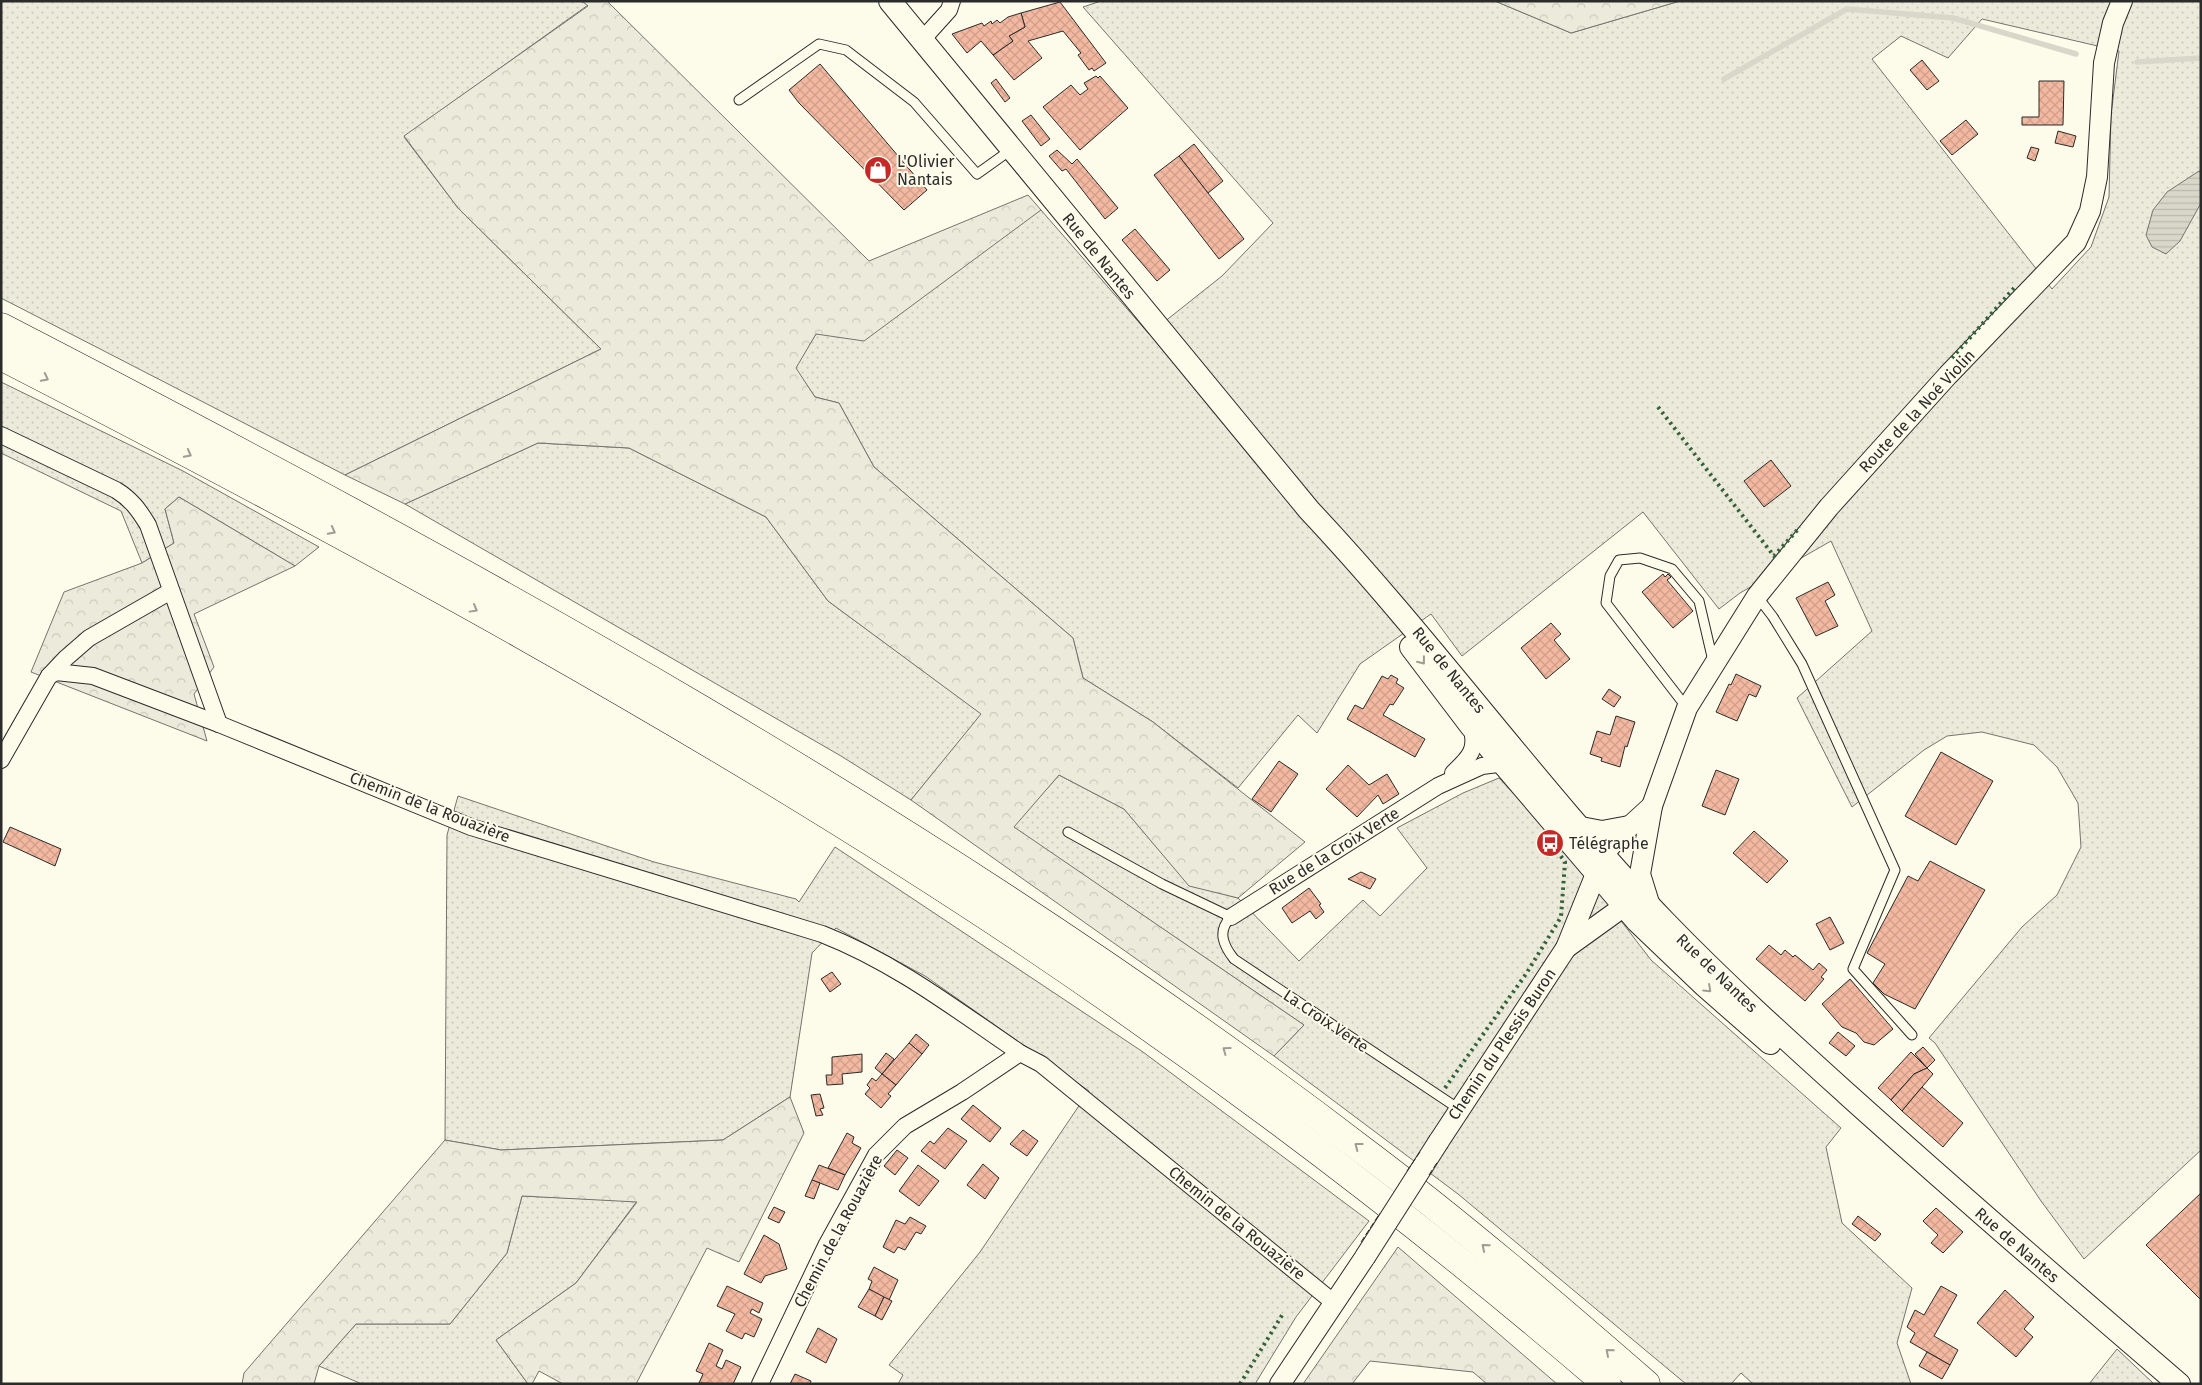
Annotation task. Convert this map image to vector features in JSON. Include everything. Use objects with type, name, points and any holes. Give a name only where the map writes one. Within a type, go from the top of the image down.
[{"type":"highway","points":[[1,327],[255,460],[519,604],[690,702],[931,850],[1136,986],[1362,1150],[1446,1215],[1646,1384]]},
{"type":"highway","points":[[1,356],[327,528],[600,680],[787,791],[964,902],[1138,1020],[1264,1110],[1472,1272],[1606,1384]]},
{"type":"main road","name":"Rue de Nantes","points":[[890,1],[1309,510],[1354,576],[1573,827],[1619,886],[1943,1182],[2179,1384]]},
{"type":"main road","name":"Rue de Nantes","points":[[1478,720],[1501,758],[1573,827]]},
{"type":"main road","points":[[1573,827],[1502,747],[1501,758],[1563,822],[1734,1013],[1874,1131],[1943,1182]]},
{"type":"street","points":[[922,40],[949,10],[952,1]]},
{"type":"street","name":"Route de la Noé Violin","points":[[1619,886],[1640,874],[1644,842],[1652,806],[1687,708],[1757,596],[1836,500],[1948,375],[2076,242],[2090,212],[2097,177],[2104,63],[2113,23],[2122,1]]},
{"type":"street","points":[[1,435],[131,499],[148,525],[219,724]]},
{"type":"street","points":[[1,760],[49,676],[66,658],[89,638],[172,590]]},
{"type":"street","name":"Chemin de la Rouazière","points":[[49,676],[56,672],[93,676],[219,724],[471,827],[822,934],[858,948],[899,971],[1020,1053],[1041,1064],[1327,1297],[1335,1301]]},
{"type":"street","points":[[1470,763],[1478,720]]},
{"type":"street","points":[[1470,763],[1478,749],[1501,758]]},
{"type":"street","name":"Rue de la Croix Verte","points":[[1231,917],[1438,786],[1470,763],[1498,764],[1501,758]]},
{"type":"street","name":"Route de la Noé Violin","points":[[1573,827],[1602,831],[1629,826],[1652,806]]},
{"type":"street","name":"Route de la Noé Violin","points":[[1619,886],[1629,826]]},
{"type":"street","points":[[1573,827],[1581,876],[1585,923]]},
{"type":"street","name":"Route de la Noé Violin","points":[[1619,886],[1644,842]]},
{"type":"street","points":[[1585,923],[1619,886]]},
{"type":"street","name":"Chemin du Plessis Buron","points":[[1335,1301],[1566,948],[1585,923],[1611,917],[1619,886]]},
{"type":"street","name":"Chemin de la Rouazière","points":[[760,1384],[827,1244],[876,1155],[905,1126],[962,1092],[1020,1053]]},
{"type":"street","points":[[1280,1384],[1335,1301]]},
{"type":"lane","points":[[739,100],[818,44],[846,50],[914,102],[977,174],[1012,149]]},
{"type":"lane","points":[[1687,708],[1606,603],[1610,576],[1618,560],[1640,558],[1672,569],[1699,601],[1714,665]]},
{"type":"lane","points":[[1757,596],[1773,617],[1802,664],[1895,870],[1853,969],[1912,1035]]},
{"type":"lane","points":[[1068,832],[1162,884],[1231,917]]},
{"type":"lane","name":"La Croix Verte","points":[[1231,917],[1226,923],[1221,937],[1225,947],[1234,959],[1459,1109]]},
{"type":"green space","points":[[1,1],[582,1],[588,5],[404,137],[458,208],[601,349],[345,475],[1,298]]},
{"type":"green space","points":[[582,1],[607,1],[869,261],[1028,195],[1041,210],[864,341],[816,334],[796,368],[815,397],[839,403],[874,467],[1073,638],[1083,678],[1153,722],[1305,842],[1238,898],[1189,886],[1124,809],[1059,775],[1014,827],[1304,1025],[1274,1056],[911,800],[981,714],[828,601],[766,517],[629,448],[538,443],[405,504],[345,475],[601,349],[458,208],[404,136],[588,6]]},
{"type":"green space","points":[[1101,1],[1495,1],[1571,33],[1680,1],[2201,1],[2201,1150],[2084,1259],[2041,1201],[1935,1043],[1929,1038],[2022,927],[2057,895],[2081,847],[2078,803],[2057,767],[2034,745],[1982,732],[1947,736],[1924,750],[1852,807],[1797,698],[1872,631],[1831,541],[1740,593],[1719,609],[1643,512],[1462,656],[1431,614],[1360,664],[1317,733],[1298,715],[1238,788],[1153,722],[1083,678],[1073,638],[874,467],[839,403],[815,397],[795,368],[816,334],[1041,210],[1149,334],[1222,276],[1273,223],[1083,7]],"holes":[[[1982,19],[2119,51],[2111,115],[2109,197],[2091,247],[2052,289],[1872,59],[1901,36],[1948,58]]]},
{"type":"green space","points":[[1495,1],[1680,1],[1571,33]]},
{"type":"green space","points":[[1,382],[183,471],[319,547],[295,566],[179,497],[165,509],[174,543],[142,563],[121,511],[1,453]]},
{"type":"green space","points":[[538,443],[629,448],[766,517],[828,601],[982,714],[911,800],[841,756],[405,504]]},
{"type":"green space","points":[[179,497],[295,566],[194,614],[214,667],[194,694],[207,741],[31,672],[64,592],[142,563],[174,543],[165,509]]},
{"type":"green space","points":[[1059,775],[1124,809],[1189,885],[1238,898],[1299,961],[1363,900],[1380,916],[1427,868],[1397,828],[1463,793],[1499,778],[1566,849],[1651,960],[1841,1128],[1826,1147],[1842,1223],[1912,1288],[1897,1343],[1911,1384],[1753,1384],[1741,1373],[1731,1384],[1686,1384],[1458,1194],[1274,1056],[1304,1025],[1013,827]]},
{"type":"green space","points":[[458,796],[654,862],[796,899],[799,902],[835,847],[1143,1052],[1369,1221],[1296,1317],[1255,1384],[898,1384],[903,1375],[889,1365],[980,1252],[1089,1091],[925,976],[836,928],[812,953],[790,1097],[723,1140],[501,1150],[445,1140],[447,835]]},
{"type":"green space","points":[[790,1097],[804,1133],[739,1262],[707,1248],[636,1384],[563,1384],[539,1371],[532,1384],[528,1384],[496,1340],[576,1283],[637,1202],[522,1196],[507,1253],[450,1324],[356,1324],[319,1366],[314,1384],[242,1384],[244,1373],[445,1140],[501,1150],[723,1140]]},
{"type":"green space","points":[[522,1196],[637,1201],[576,1283],[496,1340],[528,1384],[362,1384],[319,1366],[356,1324],[450,1324],[507,1253]]},
{"type":"green space","points":[[1398,1247],[1557,1384],[1487,1384],[1473,1372],[1370,1361],[1352,1384],[1303,1384]]},
{"type":"green space","points":[[2117,1349],[2154,1384],[2089,1384]]},
{"type":"shaded area","points":[[2199,171],[2201,172],[2201,203],[2180,241],[2166,254],[2152,247],[2146,235],[2153,210],[2167,192]]},
{"type":"building","points":[[1060,2],[1106,63],[1094,71],[1092,68],[1089,70],[1078,55],[1081,53],[1063,31],[1028,41],[1042,58],[1014,80],[993,55],[1013,41],[1009,36],[1025,27],[1021,13]]},
{"type":"building","points":[[1021,13],[1025,27],[1009,36],[1013,41],[993,55],[981,41],[967,53],[952,34],[982,23],[984,26],[991,21],[992,24],[997,20],[1000,23],[1008,17]]},
{"type":"building","points":[[1922,60],[1939,81],[1927,90],[1910,70]]},
{"type":"building","points":[[820,64],[927,190],[904,210],[799,103],[789,90]]},
{"type":"building","points":[[1096,76],[1098,78],[1100,76],[1128,108],[1080,150],[1043,107],[1071,85],[1080,95],[1088,89],[1084,83]]},
{"type":"building","points":[[996,79],[1010,98],[1005,102],[991,83]]},
{"type":"building","points":[[2039,81],[2064,81],[2063,125],[2022,125],[2022,117],[2039,117]]},
{"type":"building","points":[[1031,115],[1050,139],[1041,146],[1022,121]]},
{"type":"building","points":[[1966,120],[1978,134],[1952,155],[1940,141]]},
{"type":"building","points":[[2058,131],[2076,136],[2073,147],[2055,143]]},
{"type":"building","points":[[1194,144],[1223,181],[1208,193],[1179,156]]},
{"type":"building","points":[[2031,147],[2039,149],[2035,161],[2027,158]]},
{"type":"building","points":[[1057,150],[1072,164],[1077,159],[1118,208],[1105,219],[1066,169],[1062,171],[1049,156]]},
{"type":"building","points":[[1179,156],[1244,239],[1219,259],[1154,175]]},
{"type":"building","points":[[1135,229],[1170,270],[1157,281],[1122,240]]},
{"type":"building","points":[[1771,460],[1791,486],[1764,507],[1744,481]]},
{"type":"building","points":[[1663,574],[1665,577],[1668,574],[1671,577],[1667,580],[1693,611],[1673,628],[1642,592]]},
{"type":"building","points":[[1828,582],[1835,595],[1825,601],[1838,626],[1816,636],[1796,598]]},
{"type":"building","points":[[1551,623],[1561,634],[1554,640],[1570,659],[1546,679],[1521,648]]},
{"type":"building","points":[[1736,674],[1761,686],[1756,697],[1749,694],[1737,721],[1716,712],[1729,684],[1731,685]]},
{"type":"building","points":[[1391,675],[1398,679],[1396,683],[1404,688],[1393,705],[1390,704],[1383,715],[1425,739],[1415,757],[1347,719],[1355,705],[1363,709],[1382,676],[1388,679]]},
{"type":"building","points":[[1609,689],[1621,697],[1614,707],[1602,699]]},
{"type":"building","points":[[1616,716],[1635,722],[1627,747],[1625,746],[1620,767],[1601,761],[1602,758],[1590,754],[1597,731],[1610,735]]},
{"type":"building","points":[[1941,752],[1993,781],[1956,845],[1905,816]]},
{"type":"building","points":[[1279,761],[1298,774],[1271,812],[1252,799]]},
{"type":"building","points":[[1348,765],[1369,785],[1387,774],[1399,794],[1383,804],[1378,795],[1357,817],[1326,789]]},
{"type":"building","points":[[1716,770],[1739,779],[1725,815],[1702,806]]},
{"type":"building","points":[[10,827],[61,849],[55,866],[3,842]]},
{"type":"building","points":[[1754,831],[1788,861],[1767,883],[1733,853]]},
{"type":"building","points":[[1930,861],[1985,890],[1915,1009],[1884,994],[1873,983],[1885,964],[1867,953],[1908,876],[1918,881]]},
{"type":"building","points":[[1361,872],[1376,879],[1370,889],[1348,879]]},
{"type":"building","points":[[1309,888],[1321,904],[1319,905],[1324,912],[1316,919],[1310,911],[1292,923],[1282,908]]},
{"type":"building","points":[[1830,917],[1844,943],[1830,950],[1816,924]]},
{"type":"building","points":[[1769,945],[1781,955],[1785,950],[1793,957],[1795,955],[1813,970],[1819,963],[1827,970],[1821,977],[1824,979],[1805,1001],[1756,959]]},
{"type":"building","points":[[832,972],[841,984],[830,992],[821,979]]},
{"type":"building","points":[[1850,979],[1893,1029],[1874,1045],[1864,1042],[1856,1033],[1842,1027],[1822,1004]]},
{"type":"building","points":[[1838,1032],[1855,1046],[1846,1056],[1829,1043]]},
{"type":"building","points":[[916,1034],[929,1045],[922,1054],[909,1043]]},
{"type":"building","points":[[909,1043],[922,1054],[896,1085],[882,1074]]},
{"type":"building","points":[[1923,1047],[1935,1060],[1927,1068],[1915,1054]]},
{"type":"building","points":[[1911,1052],[1927,1068],[1914,1074],[1891,1100],[1878,1088]]},
{"type":"building","points":[[886,1053],[894,1059],[882,1074],[875,1068]]},
{"type":"building","points":[[862,1054],[862,1072],[842,1074],[843,1084],[827,1085],[826,1075],[832,1075],[832,1057]]},
{"type":"building","points":[[1927,1068],[1933,1074],[1902,1111],[1891,1100],[1914,1074]]},
{"type":"building","points":[[882,1074],[896,1085],[888,1094],[891,1096],[881,1108],[865,1094],[870,1088],[867,1085],[872,1078],[876,1081]]},
{"type":"building","points":[[1922,1087],[1963,1123],[1943,1147],[1902,1111]]},
{"type":"building","points":[[820,1094],[824,1108],[820,1109],[823,1115],[816,1116],[811,1095]]},
{"type":"building","points":[[973,1105],[1001,1128],[990,1142],[961,1119]]},
{"type":"building","points":[[948,1128],[967,1141],[945,1169],[921,1151],[930,1141],[934,1144]]},
{"type":"building","points":[[1023,1130],[1038,1141],[1027,1156],[1010,1144]]},
{"type":"building","points":[[847,1133],[854,1137],[852,1143],[861,1148],[845,1175],[828,1168]]},
{"type":"building","points":[[897,1150],[908,1158],[895,1175],[884,1166]]},
{"type":"building","points":[[983,1164],[999,1178],[985,1199],[967,1185]]},
{"type":"building","points":[[819,1165],[845,1175],[838,1190],[812,1180]]},
{"type":"building","points":[[918,1165],[939,1181],[919,1206],[899,1191]]},
{"type":"building","points":[[812,1180],[820,1183],[814,1199],[805,1196]]},
{"type":"building","points":[[2201,1193],[2201,1300],[2146,1245]]},
{"type":"building","points":[[774,1207],[785,1212],[779,1223],[768,1218]]},
{"type":"building","points":[[1936,1208],[1963,1232],[1943,1253],[1931,1243],[1938,1235],[1923,1221]]},
{"type":"building","points":[[1858,1216],[1881,1234],[1875,1241],[1852,1224]]},
{"type":"building","points":[[910,1217],[926,1226],[921,1234],[916,1232],[905,1250],[898,1247],[894,1253],[883,1247],[896,1220],[905,1224]]},
{"type":"building","points":[[764,1235],[779,1244],[787,1269],[765,1276],[761,1283],[744,1274]]},
{"type":"building","points":[[874,1267],[898,1280],[889,1300],[869,1289],[872,1281],[868,1279]]},
{"type":"building","points":[[727,1286],[763,1303],[759,1313],[752,1309],[750,1313],[762,1319],[754,1337],[745,1333],[742,1339],[726,1331],[735,1314],[717,1306]]},
{"type":"building","points":[[1941,1286],[1957,1295],[1934,1336],[1958,1350],[1950,1365],[1910,1342],[1915,1333],[1907,1327],[1915,1310],[1924,1315]]},
{"type":"building","points":[[869,1289],[884,1297],[875,1316],[858,1307]]},
{"type":"building","points":[[2005,1290],[2034,1317],[2024,1329],[2033,1337],[2016,1357],[1977,1323]]},
{"type":"building","points":[[884,1297],[892,1301],[882,1320],[875,1316]]},
{"type":"building","points":[[818,1328],[837,1339],[826,1363],[806,1352]]},
{"type":"building","points":[[709,1343],[723,1350],[716,1366],[722,1369],[726,1360],[741,1367],[733,1384],[699,1383],[703,1374],[696,1371]]},
{"type":"building","points":[[1927,1352],[1950,1365],[1942,1379],[1919,1366]]},
{"type":"building","points":[[795,1374],[811,1381],[810,1384],[790,1384]]},
{"type":"waterway","points":[[1724,79],[1847,9],[1953,18],[2076,54]]},
{"type":"waterway","points":[[2137,62],[2201,58]]},
{"type":"hedge","points":[[1952,358],[2015,287]]},
{"type":"hedge","points":[[1658,407],[1774,556],[1800,527]]},
{"type":"hedge","points":[[1445,1088],[1526,974],[1561,917],[1565,862],[1555,848]]},
{"type":"hedge","points":[[1240,1384],[1284,1312]]},
{"type":"fence","points":[[1407,1171],[1420,1152]]},
{"type":"fence","points":[[1429,1175],[1438,1161]]},
{"type":"fence","points":[[1361,1242],[1380,1213]]},
{"type":"place","name":"L'Olivier Nantais","points":[[878,170]]},
{"type":"place","name":"Télégraphe","points":[[1550,843]]}]
